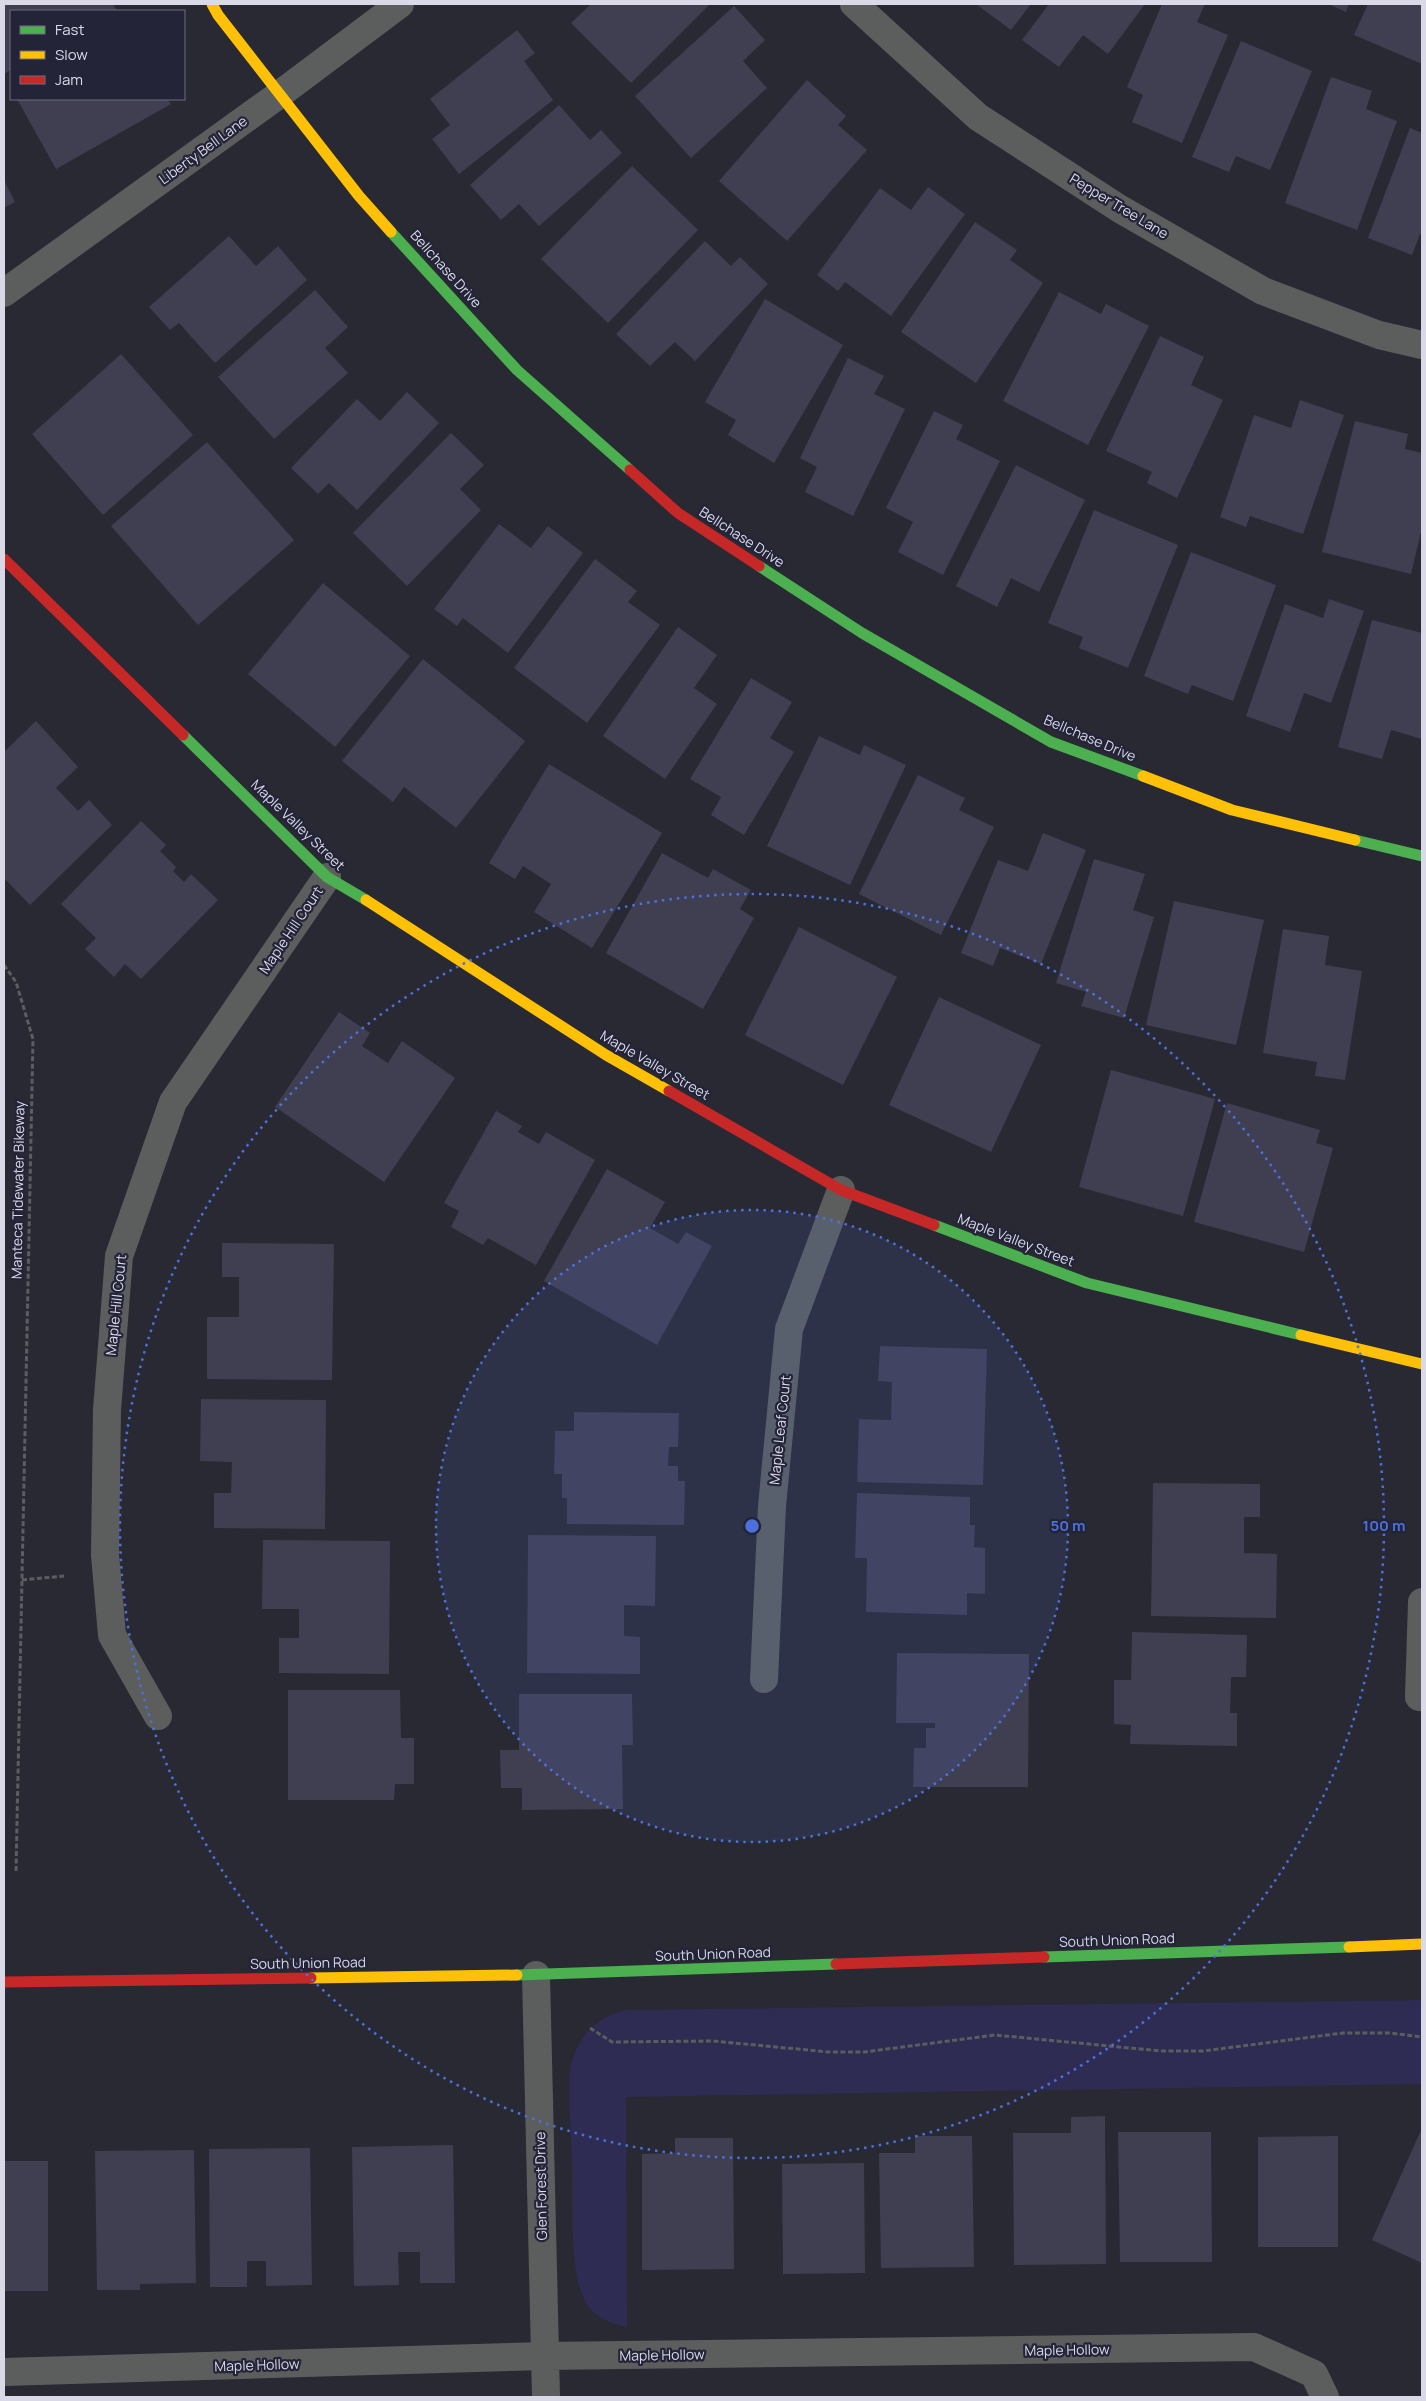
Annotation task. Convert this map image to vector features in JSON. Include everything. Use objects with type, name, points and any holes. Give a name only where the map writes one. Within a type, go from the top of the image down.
[{"type":"street","name":"Bellchase Drive","points":[[212,4],[218,16],[359,196],[517,370],[678,513],[862,634],[1052,742],[1232,810],[1422,856]]},
{"type":"street","name":"Liberty Bell Lane","points":[[4,293],[280,94],[400,4]]},
{"type":"street","name":"Pepper Tree Lane","points":[[854,4],[978,117],[1120,209],[1263,291],[1379,335],[1422,345]]},
{"type":"street","name":"Maple Valley Street","points":[[4,559],[327,877],[379,907],[606,1055],[841,1190],[1087,1283],[1422,1364]]},
{"type":"street","name":"Maple Hill Court","points":[[158,1716],[112,1635],[105,1555],[107,1410],[119,1256],[173,1102],[327,877]]},
{"type":"street","name":"Maple Leaf Court","points":[[764,1679],[772,1506],[789,1328],[841,1190]]},
{"type":"street","points":[[1419,1697],[1422,1602]]},
{"type":"street","name":"South Union Road","points":[[4,1982],[536,1975],[1422,1944]]},
{"type":"street","name":"Glen Forest Drive","points":[[536,1975],[546,2397]]},
{"type":"street","name":"Maple Hollow","points":[[4,2372],[545,2356],[1254,2348],[1320,2386]]},
{"type":"path","name":"Manteca Tidewater Bikeway","points":[[4,965],[16,982],[33,1039],[16,1872]]},
{"type":"path","points":[[22,1580],[64,1576]]},
{"type":"path","points":[[590,2028],[612,2042],[713,2041],[829,2052],[864,2052],[994,2035],[1161,2051],[1203,2051],[1343,2033],[1390,2033],[1422,2037]]},
{"type":"shaded area","points":[[1422,2000],[1422,2084],[626,2097],[627,2327],[601,2318],[588,2306],[582,2293],[574,2258],[569,2104],[570,2069],[583,2038],[597,2023],[617,2013],[628,2010]]},
{"type":"building","points":[[4,4],[113,4],[116,10],[10,10],[10,71],[4,74]]},
{"type":"building","points":[[591,4],[710,4],[631,83],[571,23]]},
{"type":"building","points":[[976,4],[1031,4],[1011,30]]},
{"type":"building","points":[[1049,4],[1145,4],[1108,54],[1083,35],[1059,67],[1022,40]]},
{"type":"building","points":[[1162,4],[1205,4],[1197,22],[1228,35],[1182,143],[1132,122],[1143,95],[1127,87]]},
{"type":"building","points":[[1328,4],[1349,4],[1346,12]]},
{"type":"building","points":[[1368,4],[1422,4],[1422,64],[1354,35]]},
{"type":"building","points":[[734,6],[765,40],[743,61],[767,88],[691,158],[635,96]]},
{"type":"building","points":[[517,30],[535,53],[524,61],[553,100],[459,174],[432,139],[450,125],[430,99]]},
{"type":"building","points":[[1241,41],[1312,71],[1270,170],[1236,156],[1229,172],[1192,157]]},
{"type":"building","points":[[1331,77],[1372,91],[1366,109],[1397,121],[1357,230],[1285,203]]},
{"type":"building","points":[[807,80],[846,116],[838,125],[867,150],[787,241],[719,181]]},
{"type":"building","points":[[18,100],[168,100],[171,104],[56,169]]},
{"type":"building","points":[[559,105],[590,140],[601,130],[622,153],[539,226],[519,204],[501,220],[470,185]]},
{"type":"building","points":[[1410,128],[1422,133],[1422,234],[1420,234],[1412,255],[1368,238]]},
{"type":"building","points":[[632,166],[698,230],[608,323],[541,259]]},
{"type":"building","points":[[4,180],[15,202],[4,208]]},
{"type":"building","points":[[928,187],[965,214],[891,316],[845,282],[838,291],[817,275],[880,188],[911,210]]},
{"type":"building","points":[[975,222],[1017,250],[1010,260],[1043,283],[976,383],[901,332]]},
{"type":"building","points":[[229,236],[256,266],[278,246],[307,280],[215,363],[179,323],[170,330],[149,307]]},
{"type":"building","points":[[705,241],[731,266],[740,257],[768,284],[695,361],[675,342],[650,366],[616,334]]},
{"type":"building","points":[[315,290],[348,327],[325,348],[348,373],[274,439],[218,377]]},
{"type":"building","points":[[1059,292],[1101,314],[1106,304],[1149,326],[1088,445],[1003,401]]},
{"type":"building","points":[[765,299],[843,345],[774,463],[728,435],[736,420],[705,402]]},
{"type":"building","points":[[1160,336],[1204,357],[1191,385],[1223,400],[1177,498],[1147,483],[1152,472],[1106,451]]},
{"type":"building","points":[[121,354],[193,435],[103,515],[32,434]]},
{"type":"building","points":[[848,358],[884,376],[874,394],[905,409],[853,516],[805,492],[817,467],[800,458]]},
{"type":"building","points":[[407,392],[439,423],[357,510],[329,483],[318,494],[291,468],[357,399],[380,421]]},
{"type":"building","points":[[1300,400],[1344,415],[1303,534],[1250,516],[1246,527],[1220,517],[1254,415],[1291,428]]},
{"type":"building","points":[[934,411],[963,425],[956,439],[1000,461],[943,575],[898,552],[913,522],[886,508]]},
{"type":"building","points":[[1355,421],[1408,434],[1405,449],[1422,453],[1422,528],[1411,574],[1322,552]]},
{"type":"building","points":[[451,433],[484,465],[460,489],[481,510],[407,586],[353,533]]},
{"type":"building","points":[[207,442],[294,540],[198,625],[111,526]]},
{"type":"building","points":[[1016,465],[1085,500],[1039,592],[1011,578],[997,607],[956,586]]},
{"type":"building","points":[[1094,510],[1178,545],[1128,668],[1079,648],[1083,637],[1048,623]]},
{"type":"building","points":[[499,524],[531,548],[548,526],[583,553],[508,653],[463,618],[457,626],[434,609]]},
{"type":"building","points":[[1191,552],[1276,585],[1233,701],[1192,685],[1188,694],[1144,676]]},
{"type":"building","points":[[595,559],[637,591],[628,602],[660,625],[587,723],[514,668]]},
{"type":"building","points":[[323,583],[410,656],[335,747],[248,674]]},
{"type":"building","points":[[1329,599],[1364,611],[1331,703],[1304,693],[1290,732],[1246,716],[1285,604],[1323,618]]},
{"type":"building","points":[[1372,620],[1422,633],[1422,739],[1391,730],[1382,759],[1338,747]]},
{"type":"building","points":[[678,627],[717,655],[694,688],[717,704],[665,779],[603,736]]},
{"type":"building","points":[[423,659],[525,741],[456,828],[404,787],[393,802],[342,761]]},
{"type":"building","points":[[751,678],[792,702],[770,738],[794,752],[744,835],[711,815],[721,797],[690,779]]},
{"type":"building","points":[[36,721],[78,767],[56,788],[78,811],[89,800],[112,825],[30,905],[4,878],[4,752]]},
{"type":"building","points":[[819,736],[860,755],[864,745],[906,765],[850,885],[767,846]]},
{"type":"building","points":[[549,764],[662,833],[592,948],[534,912],[551,884],[523,866],[515,879],[489,863]]},
{"type":"building","points":[[918,775],[965,798],[959,810],[994,827],[941,935],[859,894]]},
{"type":"building","points":[[141,821],[166,845],[160,851],[176,867],[173,871],[184,882],[191,874],[218,900],[141,979],[125,964],[114,977],[85,949],[96,938],[61,904]]},
{"type":"building","points":[[1043,833],[1086,850],[1041,964],[1000,948],[993,966],[961,953],[998,860],[1028,871]]},
{"type":"building","points":[[662,853],[708,878],[713,869],[751,890],[740,909],[754,918],[703,1009],[606,953]]},
{"type":"building","points":[[1094,859],[1145,874],[1133,910],[1154,917],[1124,1018],[1081,1006],[1086,992],[1056,983]]},
{"type":"building","points":[[1174,901],[1264,920],[1236,1045],[1146,1025]]},
{"type":"building","points":[[799,927],[897,977],[843,1085],[745,1035]]},
{"type":"building","points":[[1283,929],[1329,936],[1325,965],[1362,971],[1345,1080],[1315,1076],[1317,1062],[1263,1053]]},
{"type":"building","points":[[939,997],[1041,1045],[991,1152],[889,1105]]},
{"type":"building","points":[[339,1012],[370,1033],[362,1046],[388,1063],[402,1041],[455,1078],[384,1182],[275,1107]]},
{"type":"building","points":[[1111,1070],[1215,1099],[1183,1216],[1079,1187]]},
{"type":"building","points":[[1227,1103],[1320,1130],[1316,1143],[1333,1148],[1304,1252],[1194,1222]]},
{"type":"building","points":[[496,1111],[522,1126],[518,1132],[539,1144],[546,1132],[595,1160],[536,1265],[488,1238],[483,1245],[451,1227],[459,1211],[444,1203]]},
{"type":"building","points":[[607,1169],[665,1202],[650,1228],[678,1244],[686,1232],[712,1246],[657,1345],[544,1281]]},
{"type":"building","points":[[222,1243],[334,1244],[332,1380],[207,1379],[207,1317],[239,1317],[239,1277],[222,1277]]},
{"type":"building","points":[[880,1346],[987,1349],[983,1485],[857,1482],[859,1419],[891,1420],[892,1382],[878,1381]]},
{"type":"building","points":[[201,1399],[326,1400],[325,1529],[214,1528],[214,1493],[231,1493],[232,1462],[200,1461]]},
{"type":"building","points":[[574,1412],[679,1413],[678,1447],[669,1447],[668,1466],[678,1466],[678,1481],[685,1481],[684,1525],[567,1524],[567,1498],[562,1498],[562,1474],[554,1474],[555,1431],[574,1431]]},
{"type":"building","points":[[1153,1483],[1260,1484],[1260,1517],[1244,1517],[1244,1553],[1277,1554],[1276,1618],[1151,1616]]},
{"type":"building","points":[[857,1493],[970,1497],[970,1525],[975,1525],[974,1547],[985,1548],[985,1594],[967,1593],[967,1615],[866,1612],[867,1558],[855,1558]]},
{"type":"building","points":[[528,1535],[656,1536],[655,1606],[624,1605],[624,1636],[640,1637],[640,1674],[527,1673]]},
{"type":"building","points":[[263,1540],[390,1541],[389,1674],[279,1673],[279,1638],[299,1638],[299,1609],[262,1609]]},
{"type":"building","points":[[1132,1632],[1247,1635],[1246,1677],[1231,1677],[1230,1713],[1237,1713],[1237,1746],[1130,1744],[1131,1725],[1114,1724],[1114,1680],[1131,1680]]},
{"type":"building","points":[[897,1653],[1029,1654],[1028,1787],[913,1787],[914,1748],[926,1748],[926,1728],[935,1728],[935,1723],[896,1723]]},
{"type":"building","points":[[288,1690],[400,1690],[401,1738],[414,1738],[414,1784],[395,1784],[394,1800],[288,1800]]},
{"type":"building","points":[[519,1694],[632,1694],[633,1745],[622,1745],[623,1809],[522,1810],[522,1788],[501,1788],[500,1750],[519,1750]]},
{"type":"building","points":[[1105,2116],[1106,2264],[1014,2265],[1013,2133],[1071,2133],[1071,2117]]},
{"type":"building","points":[[1422,2128],[1422,2263],[1372,2240]]},
{"type":"building","points":[[1118,2132],[1211,2132],[1212,2262],[1120,2262]]},
{"type":"building","points":[[915,2136],[972,2136],[974,2267],[881,2268],[879,2153],[915,2153]]},
{"type":"building","points":[[1338,2136],[1338,2247],[1258,2247],[1258,2137]]},
{"type":"building","points":[[675,2138],[733,2138],[734,2269],[642,2270],[642,2154],[675,2153]]},
{"type":"building","points":[[453,2145],[455,2283],[420,2283],[420,2252],[398,2252],[399,2285],[354,2286],[352,2147]]},
{"type":"building","points":[[310,2148],[312,2285],[266,2286],[266,2261],[247,2261],[247,2287],[210,2287],[209,2149]]},
{"type":"building","points":[[194,2150],[196,2283],[140,2284],[140,2290],[97,2290],[95,2151]]},
{"type":"building","points":[[4,2161],[48,2161],[48,2291],[4,2291]]},
{"type":"building","points":[[864,2163],[865,2273],[783,2274],[782,2164]]},
{"type":"traffic: fast","points":[[391,232],[517,370],[630,470]]},
{"type":"traffic: fast","points":[[759,566],[862,633],[1051,742],[1143,776]]},
{"type":"traffic: fast","points":[[183,735],[327,877],[366,900]]},
{"type":"traffic: fast","points":[[1355,840],[1422,856]]},
{"type":"traffic: fast","points":[[934,1225],[1087,1283],[1301,1335]]},
{"type":"traffic: fast","points":[[1044,1957],[1349,1947]]},
{"type":"traffic: fast","points":[[517,1975],[836,1964]]},
{"type":"traffic: slow","points":[[212,4],[218,15],[359,196],[391,232]]},
{"type":"traffic: slow","points":[[1143,776],[1232,810],[1355,840]]},
{"type":"traffic: slow","points":[[366,900],[606,1055],[669,1091]]},
{"type":"traffic: slow","points":[[1301,1335],[1422,1364]]},
{"type":"traffic: slow","points":[[1349,1947],[1422,1944]]},
{"type":"traffic: slow","points":[[311,1978],[517,1975]]},
{"type":"traffic: jam","points":[[630,470],[678,513],[759,566]]},
{"type":"traffic: jam","points":[[4,559],[183,735]]},
{"type":"traffic: jam","points":[[669,1091],[841,1190],[934,1225]]},
{"type":"traffic: jam","points":[[836,1964],[1044,1957]]},
{"type":"traffic: jam","points":[[4,1982],[311,1978]]}]
